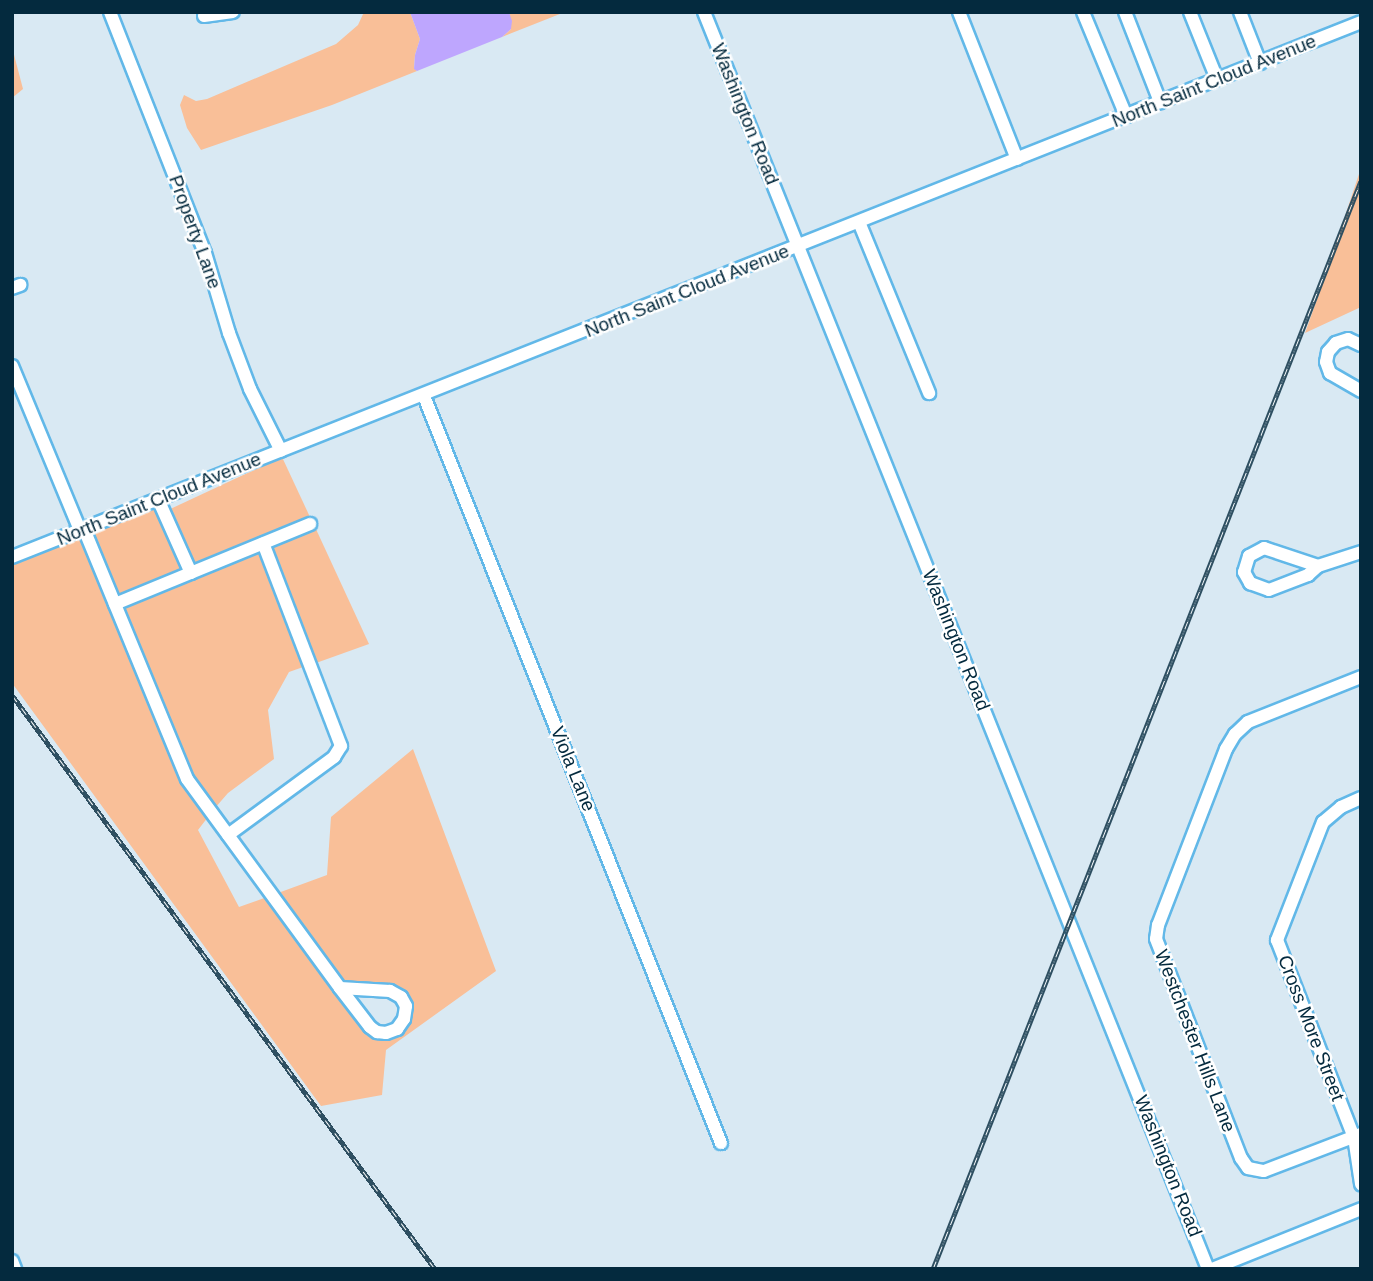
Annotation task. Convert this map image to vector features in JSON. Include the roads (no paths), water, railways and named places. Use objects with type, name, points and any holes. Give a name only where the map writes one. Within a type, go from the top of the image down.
[{"type":"street","name":"Property Lane","points":[[110,12],[205,253],[229,333],[250,389],[281,451]]},
{"type":"street","points":[[204,16],[233,12]]},
{"type":"street","name":"Washington Road","points":[[704,12],[1210,1269]]},
{"type":"street","points":[[959,12],[1017,159]]},
{"type":"street","points":[[1083,12],[1126,116]]},
{"type":"street","points":[[1125,12],[1160,102]]},
{"type":"street","points":[[1190,12],[1217,79]]},
{"type":"street","points":[[1240,12],[1260,63]]},
{"type":"street","name":"North Saint Cloud Avenue","points":[[12,557],[424,396],[1361,22]]},
{"type":"street","points":[[859,222],[929,393]]},
{"type":"street","points":[[1361,345],[1348,340],[1336,343],[1328,352],[1326,362],[1330,373],[1361,391]]},
{"type":"street","points":[[12,366],[115,604],[183,771],[340,988],[377,1032],[397,1029],[404,1019],[406,1006],[401,997],[390,991],[340,988]]},
{"type":"street","name":"Viola Lane","points":[[424,396],[721,1143]]},
{"type":"street","points":[[158,499],[191,573]]},
{"type":"street","points":[[115,604],[310,524]]},
{"type":"street","points":[[228,835],[334,757],[341,746],[263,543]]},
{"type":"street","points":[[1318,566],[1264,548],[1249,556],[1244,572],[1250,583],[1269,590],[1308,575],[1318,566],[1361,552]]},
{"type":"street","name":"Westchester Hills Lane","points":[[1357,1135],[1264,1171],[1248,1168],[1226,1120],[1156,939],[1158,925],[1235,734],[1248,722],[1361,677]]},
{"type":"street","name":"Cross More Street","points":[[1361,798],[1341,807],[1323,822],[1277,940],[1357,1135],[1361,1184]]},
{"type":"street","points":[[1210,1269],[1361,1209]]},
{"type":"street","points":[[12,1261],[15,1269]]},
{"type":"railway","points":[[933,1269],[1361,181]]},
{"type":"railway","points":[[12,695],[435,1269]]}]
